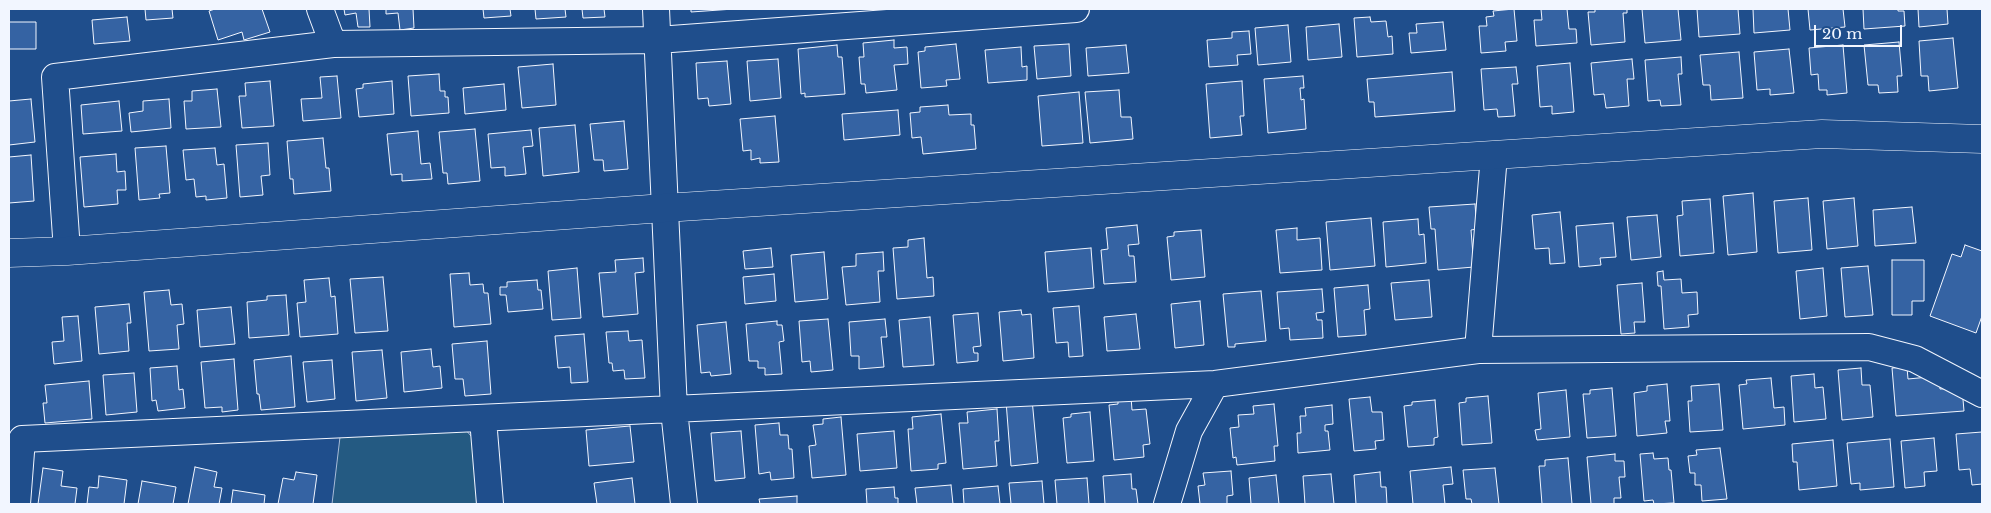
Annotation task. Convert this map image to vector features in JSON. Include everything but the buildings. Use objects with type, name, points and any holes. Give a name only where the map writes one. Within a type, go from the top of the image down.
[{"type":"street","points":[[320,9],[333,44]]},
{"type":"street","points":[[656,9],[674,410],[684,504]]},
{"type":"street","points":[[66,251],[55,77],[333,44],[658,40],[825,18],[1076,9]]},
{"type":"street","points":[[9,253],[66,251],[664,208],[1822,134],[1982,139]]},
{"type":"street","points":[[1478,350],[1494,155]]},
{"type":"street","points":[[17,504],[22,440],[1214,384],[1478,350],[1869,347],[1915,358],[1982,394]]},
{"type":"street","points":[[1167,504],[1189,431],[1214,384]]},
{"type":"street","points":[[483,419],[490,504]]},
{"type":"shaded area","points":[[464,428],[479,445],[483,504],[332,504],[340,437]]}]
